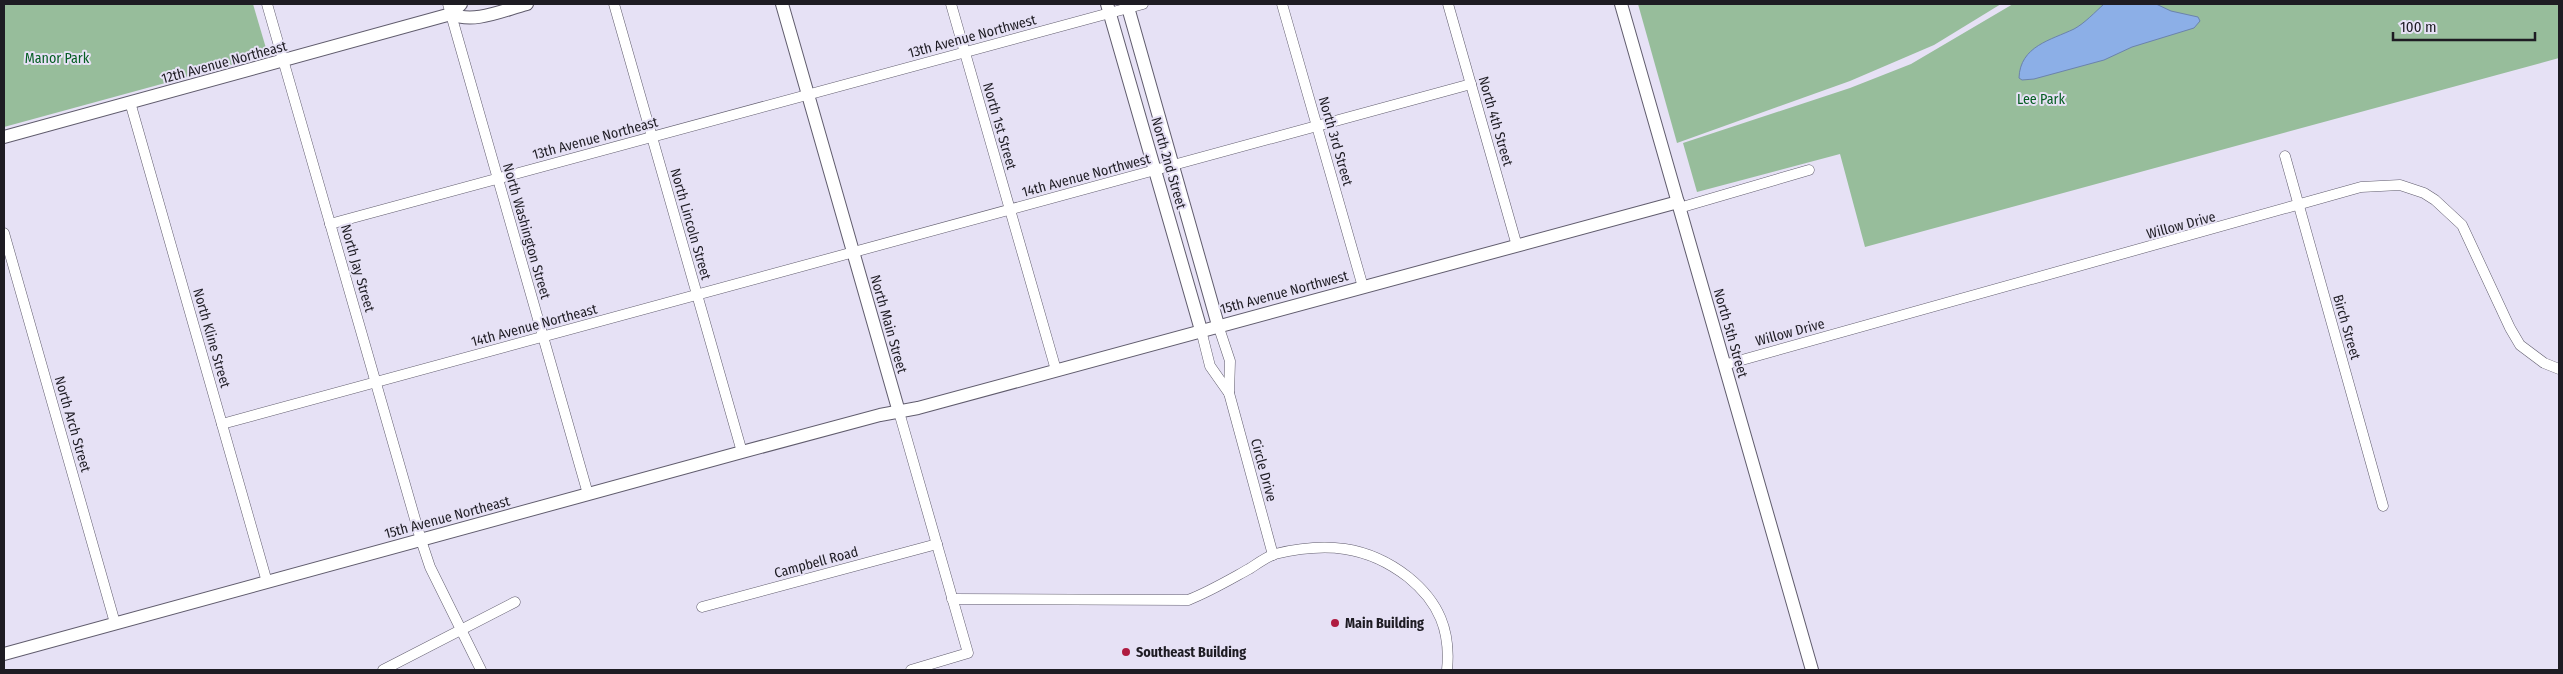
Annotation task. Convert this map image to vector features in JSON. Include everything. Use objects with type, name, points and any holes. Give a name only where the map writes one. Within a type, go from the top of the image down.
[{"type":"street","name":"North Jay Street","points":[[267,4],[421,540],[430,567],[481,670]]},
{"type":"street","name":"12th Avenue Northeast","points":[[4,138],[284,61],[461,4]]},
{"type":"street","name":"12th Avenue Northeast","points":[[449,9],[462,18],[474,18],[528,4]]},
{"type":"street","name":"North Lincoln Street","points":[[614,4],[742,452]]},
{"type":"street","name":"North Main Street","points":[[782,4],[968,653],[911,670]]},
{"type":"street","name":"North 1st Street","points":[[951,4],[1056,370]]},
{"type":"street","name":"13th Avenue Northwest","points":[[808,93],[965,52],[1109,8],[1143,4]]},
{"type":"street","name":"North 3rd Street","points":[[1282,4],[1363,287]]},
{"type":"street","name":"North 4th Street","points":[[1448,4],[1518,246]]},
{"type":"street","name":"North 5th Street","points":[[1621,4],[1812,670]]},
{"type":"street","name":"North 2nd Street","points":[[1127,6],[1218,326]]},
{"type":"street","name":"North 2nd Street","points":[[1109,8],[1201,330]]},
{"type":"street","name":"North Washington Street","points":[[449,9],[588,494]]},
{"type":"street","name":"14th Avenue Northwest","points":[[853,252],[1471,84]]},
{"type":"street","name":"13th Avenue Northeast","points":[[330,224],[808,93]]},
{"type":"street","name":"North Kline Street","points":[[130,102],[267,582]]},
{"type":"street","name":"Birch Street","points":[[2285,156],[2384,506]]},
{"type":"street","name":"15th Avenue Northwest","points":[[899,412],[1201,330],[1809,170]]},
{"type":"street","name":"Willow Drive","points":[[1724,365],[2299,206],[2361,187],[2387,184],[2400,185],[2424,193],[2462,225],[2510,328],[2520,345],[2544,363],[2559,369]]},
{"type":"street","name":"North Arch Street","points":[[4,233],[115,623]]},
{"type":"street","name":"14th Avenue Northeast","points":[[222,424],[853,252]]},
{"type":"street","name":"Circle Drive","points":[[1218,326],[1230,361],[1229,393],[1273,555]]},
{"type":"street","name":"Circle Drive","points":[[1201,330],[1210,366],[1229,393]]},
{"type":"street","name":"15th Avenue Northeast","points":[[4,654],[742,452],[899,412]]},
{"type":"street","name":"Campbell Road","points":[[702,607],[937,544]]},
{"type":"street","points":[[952,599],[1188,600],[1204,594],[1273,555],[1307,548],[1336,547],[1366,552],[1390,564],[1423,589],[1441,615],[1447,640],[1448,670]]},
{"type":"street","points":[[383,670],[515,602]]},
{"type":"green space","name":"Manor Park","points":[[4,4],[253,4],[268,55],[4,127]]},
{"type":"green space","points":[[1638,4],[2001,4],[1934,45],[1850,81],[1677,143]]},
{"type":"green space","name":"Lee Park","points":[[2013,4],[2559,4],[2559,58],[1865,247],[1840,154],[1697,192],[1683,143],[1850,88],[1911,64]]},
{"type":"water","points":[[2104,4],[2156,4],[2171,11],[2198,17],[2200,21],[2194,28],[2132,47],[2104,60],[2034,79],[2022,80],[2019,78],[2025,58],[2031,51],[2047,41],[2078,27]]},
{"type":"place","name":"Main Building","points":[[1335,623]]},
{"type":"place","name":"Southeast Building","points":[[1126,652]]}]
